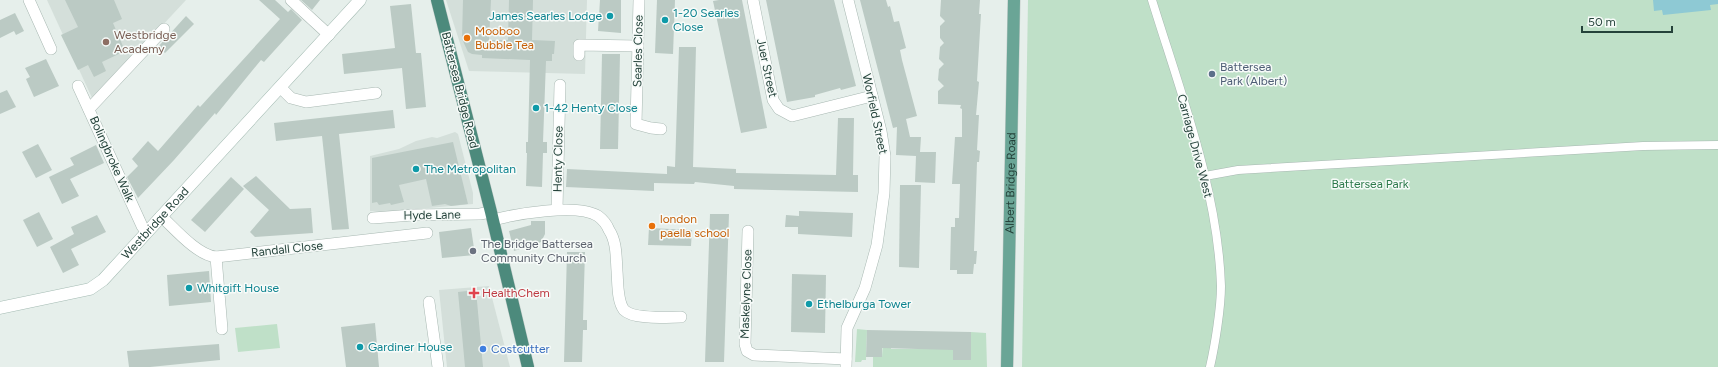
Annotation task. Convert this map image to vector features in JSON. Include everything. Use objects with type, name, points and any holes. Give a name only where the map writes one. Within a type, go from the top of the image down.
[{"type":"highway","name":"Battersea Bridge Road","points":[[437,0],[492,216],[528,367]]},
{"type":"main road","name":"Westbridge Road","points":[[0,308],[90,289],[103,280],[281,88],[360,0]]},
{"type":"main road","name":"Albert Bridge Road","points":[[1007,367],[1014,0]]},
{"type":"street","points":[[29,0],[51,49]]},
{"type":"street","points":[[291,0],[329,35]]},
{"type":"street","name":"Searles Close","points":[[639,0],[636,124],[661,129]]},
{"type":"street","name":"Juer Street","points":[[753,0],[773,100],[779,110],[792,116],[872,96]]},
{"type":"street","name":"Worfield Street","points":[[846,363],[847,328],[869,274],[879,230],[884,193],[885,156],[881,131],[848,0]]},
{"type":"street","name":"Carriage Drive West","points":[[1152,0],[1205,176],[1218,252],[1221,288],[1216,334],[1210,367]]},
{"type":"street","points":[[89,109],[164,29]]},
{"type":"street","points":[[579,55],[579,45],[638,46]]},
{"type":"street","name":"Henty Close","points":[[557,209],[560,85]]},
{"type":"street","name":"Bolingbroke Walk","points":[[78,86],[146,232]]},
{"type":"street","points":[[281,88],[291,98],[306,102],[376,93]]},
{"type":"street","points":[[1205,176],[1238,170],[1637,147],[1718,145]]},
{"type":"street","name":"Hyde Lane","points":[[373,218],[413,215],[480,214],[492,216],[557,209],[588,212],[598,216],[610,231],[614,242],[620,298],[624,310],[632,315],[639,316],[681,317]]},
{"type":"street","points":[[161,216],[202,252],[216,257],[222,330]]},
{"type":"street","name":"Maskelyne Close","points":[[748,231],[745,344],[747,352],[754,356],[846,363]]},
{"type":"street","name":"Randall Close","points":[[216,257],[427,233]]},
{"type":"street","points":[[429,302],[438,367]]},
{"type":"shaded area","name":"Westbridge Academy","points":[[47,0],[186,0],[93,100]]},
{"type":"shaded area","points":[[446,0],[587,0],[585,74],[469,71]]},
{"type":"shaded area","name":"The Metropolitan","points":[[455,132],[458,134],[473,193],[473,204],[384,212],[370,211],[370,156],[399,149],[416,141],[432,137],[437,138]]},
{"type":"shaded area","points":[[489,286],[510,367],[447,367],[439,290]]},
{"type":"green space","name":"Battersea Park","points":[[1028,0],[1718,0],[1718,367],[1022,367]]},
{"type":"green space","points":[[277,324],[280,348],[238,352],[235,328]]},
{"type":"green space","points":[[857,329],[867,330],[866,360],[862,360],[861,362],[855,362]]},
{"type":"green space","points":[[971,332],[986,333],[987,367],[873,367],[873,357],[882,357],[883,341],[891,341],[891,349],[945,349],[953,342],[953,360],[971,360]]},
{"type":"water","points":[[1653,0],[1718,0],[1718,4],[1710,5],[1711,10],[1663,15],[1662,10],[1654,11]]},
{"type":"building","points":[[65,0],[114,0],[122,19],[113,23],[125,51],[102,62],[106,71],[94,77],[88,65],[78,70],[61,35],[78,27]]},
{"type":"building","points":[[259,0],[275,0],[288,12],[291,9],[302,20],[264,62],[261,60],[216,115],[215,113],[138,198],[127,177],[138,166],[132,159],[148,141],[158,151],[198,105],[200,107],[280,19]]},
{"type":"building","points":[[301,0],[320,0],[312,10]]},
{"type":"building","points":[[463,0],[491,0],[489,40],[508,40],[509,0],[533,0],[532,40],[555,41],[552,61],[546,61],[543,142],[547,142],[547,153],[543,153],[542,187],[526,186],[526,142],[528,142],[530,60],[482,58],[482,55],[468,52],[462,39]]},
{"type":"building","name":"James Searles Lodge","points":[[600,0],[621,0],[621,33],[598,31]]},
{"type":"building","name":"1-20 Searles Close","points":[[657,0],[675,0],[673,54],[655,53]]},
{"type":"building","points":[[742,0],[767,128],[741,133],[713,1]]},
{"type":"building","points":[[766,0],[834,0],[856,86],[841,90],[840,88],[815,95],[815,97],[787,102]]},
{"type":"building","points":[[860,0],[886,0],[888,7],[890,6],[894,22],[899,21],[906,48],[900,50],[917,116],[906,119],[910,137],[921,137],[920,152],[936,152],[935,183],[915,182],[916,156],[896,155],[897,127],[893,128]]},
{"type":"building","points":[[941,0],[980,0],[979,14],[981,14],[977,81],[979,82],[976,115],[979,115],[977,150],[980,151],[979,162],[977,162],[974,251],[977,251],[976,264],[974,264],[973,274],[957,274],[957,270],[950,270],[951,227],[955,227],[955,218],[959,218],[960,184],[952,184],[955,137],[962,137],[962,109],[960,108],[961,105],[938,104],[938,91],[944,86],[938,80],[939,69],[944,64],[939,59],[940,47],[944,43],[940,38],[940,26],[945,21],[940,16]]},
{"type":"building","points":[[411,4],[416,53],[421,53],[426,107],[406,109],[402,68],[344,74],[342,54],[395,48],[390,6]]},
{"type":"building","points":[[15,13],[24,31],[16,35],[14,31],[0,38],[0,20]]},
{"type":"building","points":[[186,16],[194,24],[165,53],[158,47]]},
{"type":"building","points":[[679,47],[696,47],[693,167],[736,169],[736,173],[836,175],[838,118],[854,118],[853,175],[858,175],[858,192],[734,189],[734,186],[695,182],[694,184],[654,183],[654,191],[566,187],[567,169],[667,174],[667,166],[675,167]]},
{"type":"building","points":[[602,54],[620,54],[618,149],[600,149]]},
{"type":"building","points":[[46,59],[59,86],[34,97],[26,79],[30,77],[25,68]]},
{"type":"building","points":[[7,90],[16,107],[0,114],[0,93]]},
{"type":"building","points":[[393,110],[395,128],[339,134],[349,229],[332,230],[322,136],[276,141],[274,123]]},
{"type":"building","name":"The Metropolitan","points":[[453,142],[468,204],[451,206],[445,204],[432,206],[426,179],[399,185],[404,202],[391,205],[390,203],[379,205],[377,202],[372,203],[372,158]]},
{"type":"building","points":[[38,144],[52,170],[36,178],[22,152]]},
{"type":"building","points":[[96,145],[104,163],[70,179],[79,196],[62,204],[49,177],[74,165],[70,158]]},
{"type":"building","points":[[256,176],[290,209],[311,208],[313,233],[255,237],[250,232],[269,210],[243,186]]},
{"type":"building","points":[[231,177],[244,189],[205,232],[191,220]]},
{"type":"building","points":[[900,185],[921,185],[919,268],[899,267]]},
{"type":"building","points":[[799,211],[853,213],[852,237],[798,234],[798,227],[785,227],[786,215],[799,216]]},
{"type":"building","points":[[39,212],[53,239],[37,247],[23,220]]},
{"type":"building","points":[[710,214],[729,214],[724,362],[705,362]]},
{"type":"building","points":[[97,215],[106,232],[71,249],[79,265],[63,273],[50,247],[74,234],[71,227]]},
{"type":"building","points":[[531,221],[545,221],[545,234],[541,242],[514,251],[509,231],[531,225]]},
{"type":"building","points":[[471,228],[475,255],[442,258],[439,232]]},
{"type":"building","points":[[649,228],[692,230],[691,246],[648,245]]},
{"type":"building","points":[[567,252],[585,252],[583,320],[587,320],[587,330],[583,330],[582,362],[564,362]]},
{"type":"building","name":"Whitgift House","points":[[209,271],[211,302],[169,306],[167,275]]},
{"type":"building","name":"Ethelburga Tower","points":[[792,274],[826,275],[825,333],[791,332]]},
{"type":"building","points":[[476,290],[483,367],[465,367],[458,292]]},
{"type":"building","name":"Gardiner House","points":[[375,323],[379,367],[346,367],[341,327]]},
{"type":"building","points":[[867,330],[971,332],[971,360],[953,360],[953,350],[882,348],[882,357],[866,357]]},
{"type":"building","points":[[219,344],[220,360],[150,367],[129,367],[127,351]]},
{"type":"place","name":"James Searles Lodge","points":[[610,16]]},
{"type":"place","name":"1-20 Searles Close","points":[[665,20]]},
{"type":"place","name":"Mooboo Bubble Tea","points":[[467,38]]},
{"type":"place","name":"Westbridge Academy","points":[[106,42]]},
{"type":"place","name":"Battersea Park (Albert)","points":[[1212,74]]},
{"type":"place","name":"1-42 Henty Close","points":[[536,108]]},
{"type":"place","name":"The Metropolitan","points":[[416,169]]},
{"type":"place","name":"london paella school","points":[[652,226]]},
{"type":"place","name":"The Bridge Battersea Community Church","points":[[473,251]]},
{"type":"place","name":"Whitgift House","points":[[189,288]]},
{"type":"place","name":"HealthChem","points":[[474,293]]},
{"type":"place","name":"Ethelburga Tower","points":[[809,304]]},
{"type":"place","name":"Gardiner House","points":[[360,347]]},
{"type":"place","name":"Costcutter","points":[[483,349]]}]
